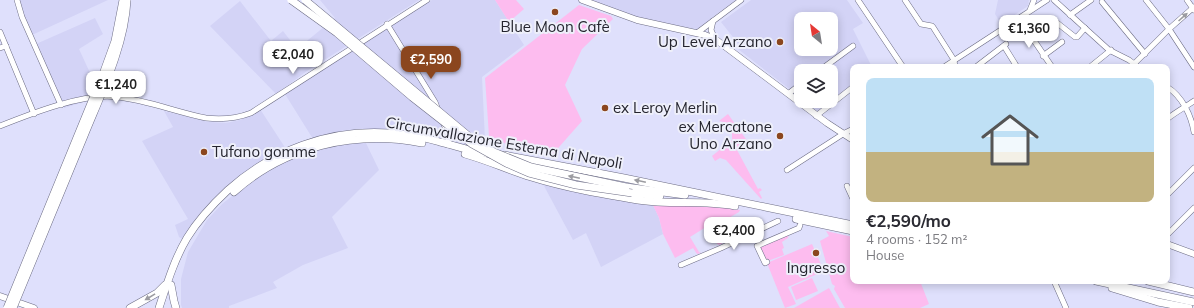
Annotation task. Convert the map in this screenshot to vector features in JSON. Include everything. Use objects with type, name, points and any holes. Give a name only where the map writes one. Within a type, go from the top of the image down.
[{"type":"highway","points":[[7,308],[103,74],[115,41],[123,0]]},
{"type":"highway","points":[[13,308],[102,93],[120,42],[127,12],[127,0]]},
{"type":"highway","points":[[291,0],[337,33],[412,97],[472,144],[506,163],[529,173],[576,185],[717,203]]},
{"type":"highway","points":[[305,0],[471,138],[494,152],[531,167],[626,187],[733,201]]},
{"type":"highway","name":"Circumvallazione Esterna di Napoli","points":[[163,308],[169,284],[180,252],[187,238],[213,204],[250,173],[285,152],[320,139],[341,135],[363,133],[398,134],[448,144],[476,152],[514,156],[850,225]]},
{"type":"highway","name":"Circumvallazione Esterna di Napoli","points":[[158,308],[190,242],[205,220],[238,188],[261,171],[280,160],[305,149],[357,139],[397,138],[427,144],[467,154],[531,177],[600,193],[640,200],[674,203],[717,203],[850,230]]},
{"type":"highway","points":[[130,308],[157,293],[169,284],[176,308]]},
{"type":"highway","points":[[1103,284],[1133,295],[1189,308]]},
{"type":"highway","points":[[1112,284],[1194,298]]},
{"type":"highway","points":[[1131,284],[1178,296],[1194,302]]},
{"type":"highway","points":[[1161,284],[1194,292]]},
{"type":"main road","points":[[582,0],[637,20],[697,33],[715,39],[816,116],[850,138]]},
{"type":"main road","points":[[1170,245],[1194,254]]},
{"type":"main road","points":[[0,296],[34,308]]},
{"type":"street","points":[[17,0],[22,17],[62,105]]},
{"type":"street","points":[[0,126],[87,98],[115,96],[193,116],[218,120],[230,119],[251,112],[387,24],[427,0]]},
{"type":"street","points":[[697,33],[741,0]]},
{"type":"street","points":[[858,0],[901,64]]},
{"type":"street","points":[[905,0],[921,24],[933,27],[954,60],[955,64]]},
{"type":"street","points":[[1028,13],[1032,8],[1034,0]]},
{"type":"street","points":[[948,64],[1047,0]]},
{"type":"street","points":[[1054,0],[1111,50],[1132,64]]},
{"type":"street","points":[[1081,0],[1084,5]]},
{"type":"street","points":[[1070,15],[1091,0]]},
{"type":"street","points":[[1146,0],[1169,29],[1194,67]]},
{"type":"street","points":[[1137,64],[1169,29],[1194,8],[1187,0]]},
{"type":"street","points":[[1102,2],[1145,54]]},
{"type":"street","points":[[714,21],[712,30],[715,39]]},
{"type":"street","points":[[1056,22],[1075,37],[1077,37],[1085,28]]},
{"type":"street","points":[[387,24],[435,102],[448,134],[448,144]]},
{"type":"street","points":[[0,32],[34,114]]},
{"type":"street","points":[[1040,35],[1033,39],[1050,64]]},
{"type":"street","points":[[1044,56],[1062,42]]},
{"type":"street","points":[[980,64],[1005,45],[1015,64]]},
{"type":"street","points":[[0,48],[6,46]]},
{"type":"street","points":[[829,64],[853,46]]},
{"type":"street","points":[[1094,64],[1111,50]]},
{"type":"street","points":[[788,94],[794,89]]},
{"type":"street","points":[[816,116],[850,89]]},
{"type":"street","points":[[1170,89],[1185,107],[1190,117],[1194,132]]},
{"type":"street","points":[[1170,116],[1179,109],[1194,101]]},
{"type":"street","points":[[787,170],[850,130]]},
{"type":"street","points":[[1170,192],[1194,168]]},
{"type":"street","points":[[847,186],[850,192]]},
{"type":"street","points":[[1170,232],[1194,208]]},
{"type":"street","points":[[681,265],[722,248],[778,220]]},
{"type":"street","points":[[767,262],[765,263],[757,246],[799,228],[800,225]]},
{"type":"street","points":[[1055,284],[1066,308]]},
{"type":"shaded area","points":[[18,0],[108,0],[32,35]]},
{"type":"shaded area","points":[[320,0],[419,0],[307,71],[276,94],[210,26],[240,1],[271,41],[283,31],[297,49],[335,18]]},
{"type":"shaded area","points":[[432,0],[495,0],[524,45],[482,77],[485,140],[465,146],[400,130],[374,129],[346,130],[313,139],[285,94],[412,11]]},
{"type":"shaded area","points":[[495,0],[516,0],[524,9],[509,22]]},
{"type":"shaded area","points":[[587,0],[736,0],[714,16],[701,28],[697,29],[650,22]]},
{"type":"shaded area","points":[[751,0],[847,0],[863,23],[853,29],[870,64],[850,64],[850,92],[838,101],[838,64],[794,64],[794,93],[738,49],[740,46],[721,22]]},
{"type":"shaded area","points":[[998,0],[1029,0],[1028,6],[1001,24],[995,14]]},
{"type":"shaded area","points":[[579,5],[611,16],[613,19],[582,49],[565,85],[582,121],[552,155],[513,147],[489,136],[485,78]]},
{"type":"shaded area","points":[[95,18],[103,34],[79,49],[102,99],[87,101],[64,108],[36,44]]},
{"type":"shaded area","points":[[814,108],[829,108],[821,114]]},
{"type":"shaded area","points":[[260,109],[286,149],[270,156],[241,176],[184,240],[179,237],[175,225],[188,219],[142,141],[173,127],[164,111],[209,122],[226,123],[240,120]]},
{"type":"shaded area","points":[[728,114],[748,142],[737,150],[758,189],[760,188],[762,190],[759,192],[762,198],[761,199],[726,160],[720,158],[715,161],[712,156],[732,140],[731,124],[719,121]]},
{"type":"shaded area","points":[[365,141],[379,170],[332,217],[348,248],[303,265],[273,282],[277,288],[229,306],[229,308],[182,308],[181,279],[188,252],[207,220],[222,204],[261,173],[307,151]]},
{"type":"shaded area","points":[[543,184],[652,203],[659,218],[663,234],[601,267],[586,233],[573,240]]},
{"type":"shaded area","points":[[652,203],[718,206],[740,210],[727,219],[736,236],[719,245],[707,231],[706,227],[690,237],[701,253],[697,254],[693,248],[675,258],[663,234],[659,218]]},
{"type":"shaded area","points":[[826,231],[850,236],[850,284],[921,284],[929,304],[920,308],[845,308],[834,289],[835,286],[832,284],[820,241],[829,236]]},
{"type":"shaded area","points":[[789,233],[788,238],[782,242],[784,255],[765,262],[759,248]]},
{"type":"shaded area","points":[[812,244],[824,271],[788,287],[796,304],[785,308],[767,263]]},
{"type":"shaded area","points":[[812,278],[818,291],[796,300],[791,287]]},
{"type":"shaded area","points":[[829,288],[840,308],[794,308]]},
{"type":"place","name":"Blue Moon Cafè","points":[[555,12]]},
{"type":"place","name":"Up Level Arzano","points":[[780,42]]},
{"type":"place","name":"ex Leroy Merlin","points":[[605,108]]},
{"type":"place","name":"ex Mercatone Uno Arzano","points":[[780,136]]},
{"type":"place","name":"Tufano gomme","points":[[204,152]]},
{"type":"place","name":"Ingresso","points":[[816,253]]}]
